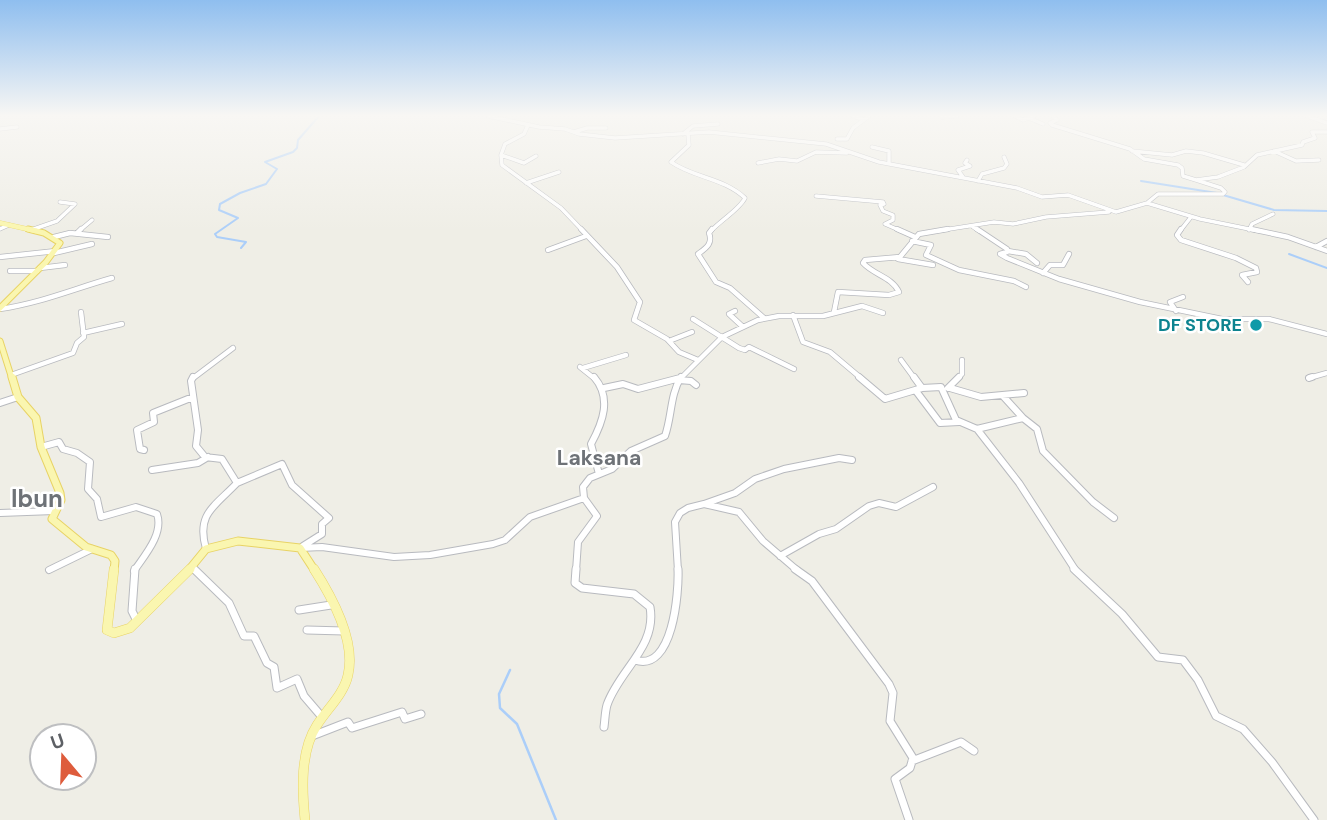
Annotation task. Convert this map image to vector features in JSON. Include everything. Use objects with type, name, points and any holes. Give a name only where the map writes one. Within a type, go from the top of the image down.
[{"type":"main road","points":[[0,223],[54,237],[60,243],[55,252],[0,309]]},
{"type":"main road","points":[[0,341],[18,397],[36,418],[41,447],[60,493],[61,500],[52,519],[92,549],[111,555],[115,561],[106,628],[110,632],[119,632],[136,621],[206,550],[238,541],[300,548],[312,564],[344,631],[349,652],[347,677],[312,736],[304,791],[305,820]]},
{"type":"street","points":[[677,154],[671,162],[685,172],[732,185],[744,196],[741,207],[724,216],[709,233],[711,239],[708,247],[698,253],[716,282],[730,288],[764,318]]},
{"type":"street","points":[[758,163],[779,159],[796,161],[812,154]]},
{"type":"street","points":[[858,154],[889,164],[1017,188],[1042,197],[1069,195],[1115,212]]},
{"type":"street","points":[[888,154],[889,164]]},
{"type":"street","points":[[896,258],[904,254],[913,239],[934,230],[973,227],[994,222],[1013,224],[1051,216],[1115,212],[1147,203],[1158,194],[1225,192],[1221,188],[1183,176],[1181,167],[1144,159],[1137,154]]},
{"type":"street","points":[[1207,154],[1244,165]]},
{"type":"street","points":[[1196,180],[1218,177],[1260,154]]},
{"type":"street","points":[[1281,154],[1296,161],[1319,160]]},
{"type":"street","points":[[501,155],[524,163],[536,156]]},
{"type":"street","points":[[501,155],[505,167],[556,203],[615,264],[632,286],[632,295],[640,302],[635,320],[669,341],[679,352],[698,360]]},
{"type":"street","points":[[978,180],[982,174],[1004,168],[1007,164],[1004,157]]},
{"type":"street","points":[[964,178],[958,170],[970,166],[965,163],[967,160]]},
{"type":"street","points":[[526,183],[559,172]]},
{"type":"street","points":[[816,196],[883,202],[884,204],[880,205],[892,215],[893,220],[885,224],[931,245],[926,256],[932,260],[959,270],[1016,281],[1026,287]]},
{"type":"street","points":[[31,230],[57,220],[75,204],[60,202]]},
{"type":"street","points":[[1147,203],[1191,217],[1283,235],[1327,251]]},
{"type":"street","points":[[1249,230],[1252,224],[1273,214]]},
{"type":"street","points":[[1191,217],[1177,235],[1181,240],[1236,258],[1256,268],[1257,272],[1242,275],[1248,282]]},
{"type":"street","points":[[76,233],[92,220]]},
{"type":"street","points":[[0,229],[9,225]]},
{"type":"street","points":[[973,227],[1008,251],[1026,254],[1037,263]]},
{"type":"street","points":[[54,237],[76,233],[108,237]]},
{"type":"street","points":[[548,250],[586,236]]},
{"type":"street","points":[[1316,247],[1327,241]]},
{"type":"street","points":[[0,257],[55,252],[92,244]]},
{"type":"street","points":[[1008,251],[1000,254],[1044,273],[1135,303],[1226,320],[1249,317],[1290,323],[1327,334]]},
{"type":"street","points":[[1044,273],[1050,265],[1063,265],[1069,254]]},
{"type":"street","points":[[834,312],[838,292],[896,293],[893,283],[870,272],[863,263],[868,260],[896,258],[933,265]]},
{"type":"street","points":[[1008,267],[1017,263]]},
{"type":"street","points":[[10,271],[65,265]]},
{"type":"street","points":[[0,309],[36,304],[76,288],[112,278]]},
{"type":"street","points":[[1176,311],[1170,302],[1184,297]]},
{"type":"street","points":[[604,727],[607,705],[652,626],[650,608],[646,602],[630,594],[582,587],[574,581],[578,542],[597,516],[584,498],[582,490],[587,481],[612,468],[631,451],[667,434],[671,401],[679,379],[722,337],[764,318],[823,316],[862,306],[883,313]]},
{"type":"street","points":[[735,311],[729,314],[743,327]]},
{"type":"street","points":[[10,372],[70,355],[83,338],[81,312]]},
{"type":"street","points":[[793,315],[799,335],[805,344],[830,352],[884,399],[941,387],[981,397],[1024,393]]},
{"type":"street","points":[[693,319],[743,350],[749,347],[794,369]]},
{"type":"street","points":[[83,333],[122,324]]},
{"type":"street","points":[[669,341],[692,332]]},
{"type":"street","points":[[208,457],[200,452],[195,442],[198,430],[191,381],[194,375],[233,348]]},
{"type":"street","points":[[599,474],[592,444],[603,418],[604,388],[590,372],[581,368],[626,355]]},
{"type":"street","points":[[901,360],[940,423],[959,422],[977,429],[1019,483],[1070,566],[1122,614],[1158,657],[1183,660],[1198,680],[1216,716],[1243,729],[1272,762],[1314,820]]},
{"type":"street","points":[[950,388],[962,374],[962,360]]},
{"type":"street","points":[[1309,378],[1327,373]]},
{"type":"street","points":[[604,388],[623,384],[638,389],[679,379],[691,381],[696,385]]},
{"type":"street","points":[[941,387],[959,422]]},
{"type":"street","points":[[1003,396],[1037,429],[1043,452],[1093,502],[1114,518]]},
{"type":"street","points":[[0,403],[18,397]]},
{"type":"street","points":[[144,450],[140,449],[137,430],[154,422],[153,413],[193,397]]},
{"type":"street","points":[[977,429],[1023,418]]},
{"type":"street","points":[[41,447],[59,442],[63,449],[77,453],[90,462],[88,489],[97,499],[100,517],[115,510],[144,507],[157,514],[159,519],[153,543],[133,572],[132,611],[136,621]]},
{"type":"street","points":[[152,470],[198,463],[217,454],[223,457],[237,483]]},
{"type":"street","points":[[635,660],[641,662],[655,657],[666,646],[679,590],[675,522],[680,513],[688,508],[736,494],[755,479],[784,468],[839,458],[852,460]]},
{"type":"street","points":[[206,550],[201,532],[203,519],[237,483],[282,464],[292,485],[329,518],[321,525],[322,534],[300,548]]},
{"type":"street","points":[[780,556],[819,534],[836,528],[869,506],[879,503],[896,507],[933,487]]},
{"type":"street","points":[[300,548],[322,547],[394,557],[430,555],[494,544],[505,540],[530,517],[584,498]]},
{"type":"street","points":[[704,504],[739,512],[780,556],[812,581],[890,684],[893,693],[890,721],[912,761],[910,768],[895,779],[909,820]]},
{"type":"street","points":[[2,516],[54,511]]},
{"type":"street","points":[[49,570],[92,549]]},
{"type":"street","points":[[191,567],[229,603],[244,636],[254,636],[267,663],[274,667],[277,688],[298,679],[304,696],[322,717]]},
{"type":"street","points":[[299,610],[331,605]]},
{"type":"street","points":[[307,630],[344,631]]},
{"type":"street","points":[[312,736],[348,722],[352,728],[381,716],[387,718],[402,712],[405,719],[421,713]]},
{"type":"street","points":[[912,761],[961,741],[974,751]]},
{"type":"waterway","points":[[241,248],[246,242],[217,237],[215,234],[238,218],[219,210],[220,204],[240,193],[266,184],[277,169],[265,162],[287,154]]},
{"type":"waterway","points":[[1141,181],[1217,193]]},
{"type":"waterway","points":[[1223,195],[1274,210],[1327,211]]},
{"type":"waterway","points":[[1289,254],[1327,268]]},
{"type":"waterway","points":[[510,670],[499,694],[500,708],[517,724],[556,820]]},
{"type":"place","name":"DF STORE","points":[[1256,325]]},
{"type":"district","name":"Laksana","points":[[599,458]]},
{"type":"district","name":"Ibun","points":[[37,498]]}]
